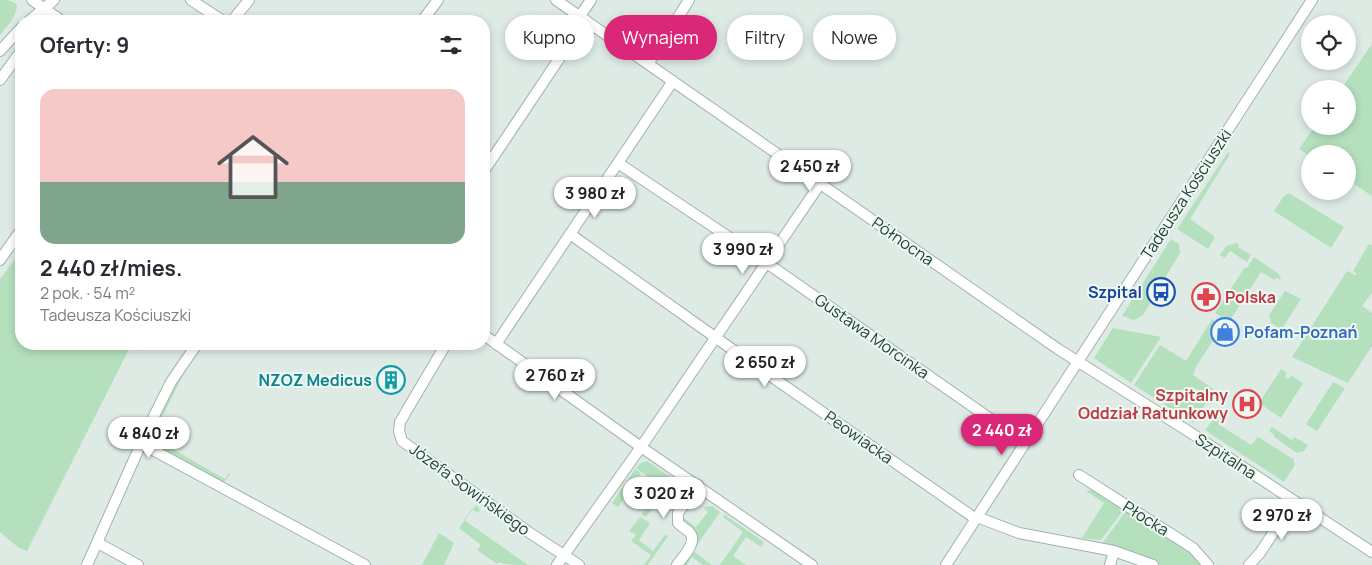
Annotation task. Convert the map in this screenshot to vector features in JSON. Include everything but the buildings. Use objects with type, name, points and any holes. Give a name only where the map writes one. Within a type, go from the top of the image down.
[{"type":"street","points":[[32,0],[54,15]]},
{"type":"street","points":[[37,15],[54,0]]},
{"type":"street","points":[[191,0],[214,15]]},
{"type":"street","points":[[237,15],[249,0]]},
{"type":"street","points":[[427,15],[438,0]]},
{"type":"street","name":"Północna","points":[[556,0],[578,15]]},
{"type":"street","points":[[584,15],[591,0]]},
{"type":"street","points":[[648,64],[689,0]]},
{"type":"street","name":"Tadeusza Kościuszki","points":[[946,565],[1312,0]]},
{"type":"street","name":"Północna","points":[[594,26],[1058,349],[1078,361]]},
{"type":"street","points":[[0,51],[15,35]]},
{"type":"street","points":[[0,80],[15,59]]},
{"type":"street","points":[[490,162],[555,60]]},
{"type":"street","points":[[496,344],[673,81]]},
{"type":"street","name":"Gustawa Morcinka","points":[[618,163],[1025,443]]},
{"type":"street","points":[[557,565],[641,447],[820,184]]},
{"type":"street","name":"Peowiacka","points":[[570,234],[715,338],[977,518],[1019,533],[1114,551],[1153,565]]},
{"type":"street","points":[[0,260],[15,239]]},
{"type":"street","points":[[490,340],[812,565]]},
{"type":"street","points":[[87,565],[148,428],[171,382],[193,350]]},
{"type":"street","name":"Józefa Sowińskiego","points":[[442,350],[400,422],[399,431],[402,441],[579,565]]},
{"type":"street","name":"Szpitalna","points":[[1078,361],[1372,552]]},
{"type":"street","points":[[142,444],[365,565]]},
{"type":"street","name":"Płocka","points":[[1079,476],[1193,548],[1208,565]]},
{"type":"street","points":[[677,565],[692,539],[691,534],[678,523],[677,515],[698,485]]},
{"type":"street","points":[[1249,565],[1260,553],[1294,501]]},
{"type":"street","points":[[98,543],[138,565]]},
{"type":"street","points":[[1110,565],[1114,551]]},
{"type":"green space","points":[[0,0],[8,0],[17,4],[17,9],[14,17],[0,35]]},
{"type":"green space","points":[[1372,44],[1372,196],[1356,185],[1356,145],[1302,145],[1309,135],[1356,135],[1356,80],[1347,80],[1356,70]]},
{"type":"green space","points":[[1228,152],[1230,154],[1190,219],[1214,236],[1208,249],[1177,229]]},
{"type":"green space","points":[[1289,193],[1344,227],[1331,248],[1274,211],[1284,196]]},
{"type":"green space","points":[[1171,239],[1179,244],[1180,253],[1143,315],[1134,320],[1122,316]]},
{"type":"green space","points":[[1236,243],[1239,245],[1238,247],[1251,255],[1247,262],[1230,251],[1225,258],[1220,255],[1226,246]]},
{"type":"green space","points":[[1369,244],[1372,246],[1372,293],[1362,306],[1372,313],[1372,346],[1348,383],[1292,357],[1347,271],[1355,275],[1357,274],[1353,271]]},
{"type":"green space","points":[[1254,257],[1279,274],[1281,280],[1276,278],[1274,280],[1261,272],[1229,322],[1215,313],[1245,267],[1247,268]]},
{"type":"green space","points":[[15,259],[15,350],[128,350],[27,551],[19,548],[0,532],[0,279]]},
{"type":"green space","points":[[1285,291],[1301,299],[1281,330],[1271,323],[1269,315]]},
{"type":"green space","points":[[1212,319],[1223,326],[1197,365],[1193,375],[1215,390],[1210,398],[1192,387],[1154,398],[1134,385],[1160,345],[1186,361]]},
{"type":"green space","points":[[1113,328],[1161,337],[1131,383],[1094,358]]},
{"type":"green space","points":[[189,363],[157,427],[155,439],[225,479],[229,473],[230,474],[222,483],[155,446],[149,440],[171,388]]},
{"type":"green space","points":[[1281,369],[1287,373],[1285,376],[1288,379],[1291,375],[1303,383],[1281,418],[1259,403]]},
{"type":"green space","points":[[1333,382],[1345,388],[1317,431],[1306,424]]},
{"type":"green space","points":[[1189,395],[1206,403],[1193,423],[1163,404]]},
{"type":"green space","points":[[1215,417],[1219,418],[1218,424],[1251,445],[1258,437],[1293,459],[1295,465],[1284,482],[1205,430]]},
{"type":"green space","points":[[1272,427],[1292,440],[1294,437],[1308,445],[1304,451],[1297,453],[1274,437],[1269,431]]},
{"type":"green space","points":[[647,461],[669,476],[660,487],[636,468],[641,463]]},
{"type":"green space","points":[[635,469],[641,473],[618,507],[612,503]]},
{"type":"green space","points":[[1096,489],[1125,508],[1101,540],[1082,538],[1104,503],[1086,491]]},
{"type":"green space","points":[[657,493],[662,493],[673,500],[675,497],[677,499],[667,512],[656,504],[646,517],[641,515]]},
{"type":"green space","points":[[476,505],[480,510],[478,513],[473,509]]},
{"type":"green space","points":[[712,506],[720,512],[693,551],[712,565],[703,565],[692,557],[687,565],[681,565],[693,548],[696,536],[682,524],[681,516],[696,527],[708,512],[703,507]]},
{"type":"green space","points":[[1126,511],[1190,549],[1204,565],[1160,565],[1101,545]]},
{"type":"green space","points":[[725,515],[764,542],[761,547],[746,537],[733,556],[746,565],[720,565],[743,532],[723,517]]},
{"type":"green space","points":[[640,517],[650,523],[639,540],[653,551],[665,535],[668,536],[648,565],[644,565],[651,555],[631,541],[636,535],[629,531]]},
{"type":"green space","points":[[465,520],[528,565],[498,562],[497,564],[477,550],[481,545],[459,528]]},
{"type":"green space","points":[[439,533],[454,543],[444,565],[422,565]]},
{"type":"place","name":"Szpital","points":[[1161,292]]},
{"type":"place","name":"Polska","points":[[1206,297]]},
{"type":"place","name":"Pofam-Poznań","points":[[1225,332]]},
{"type":"place","name":"NZOZ Medicus","points":[[391,380]]},
{"type":"place","name":"Szpitalny Oddział Ratunkowy","points":[[1247,404]]}]
